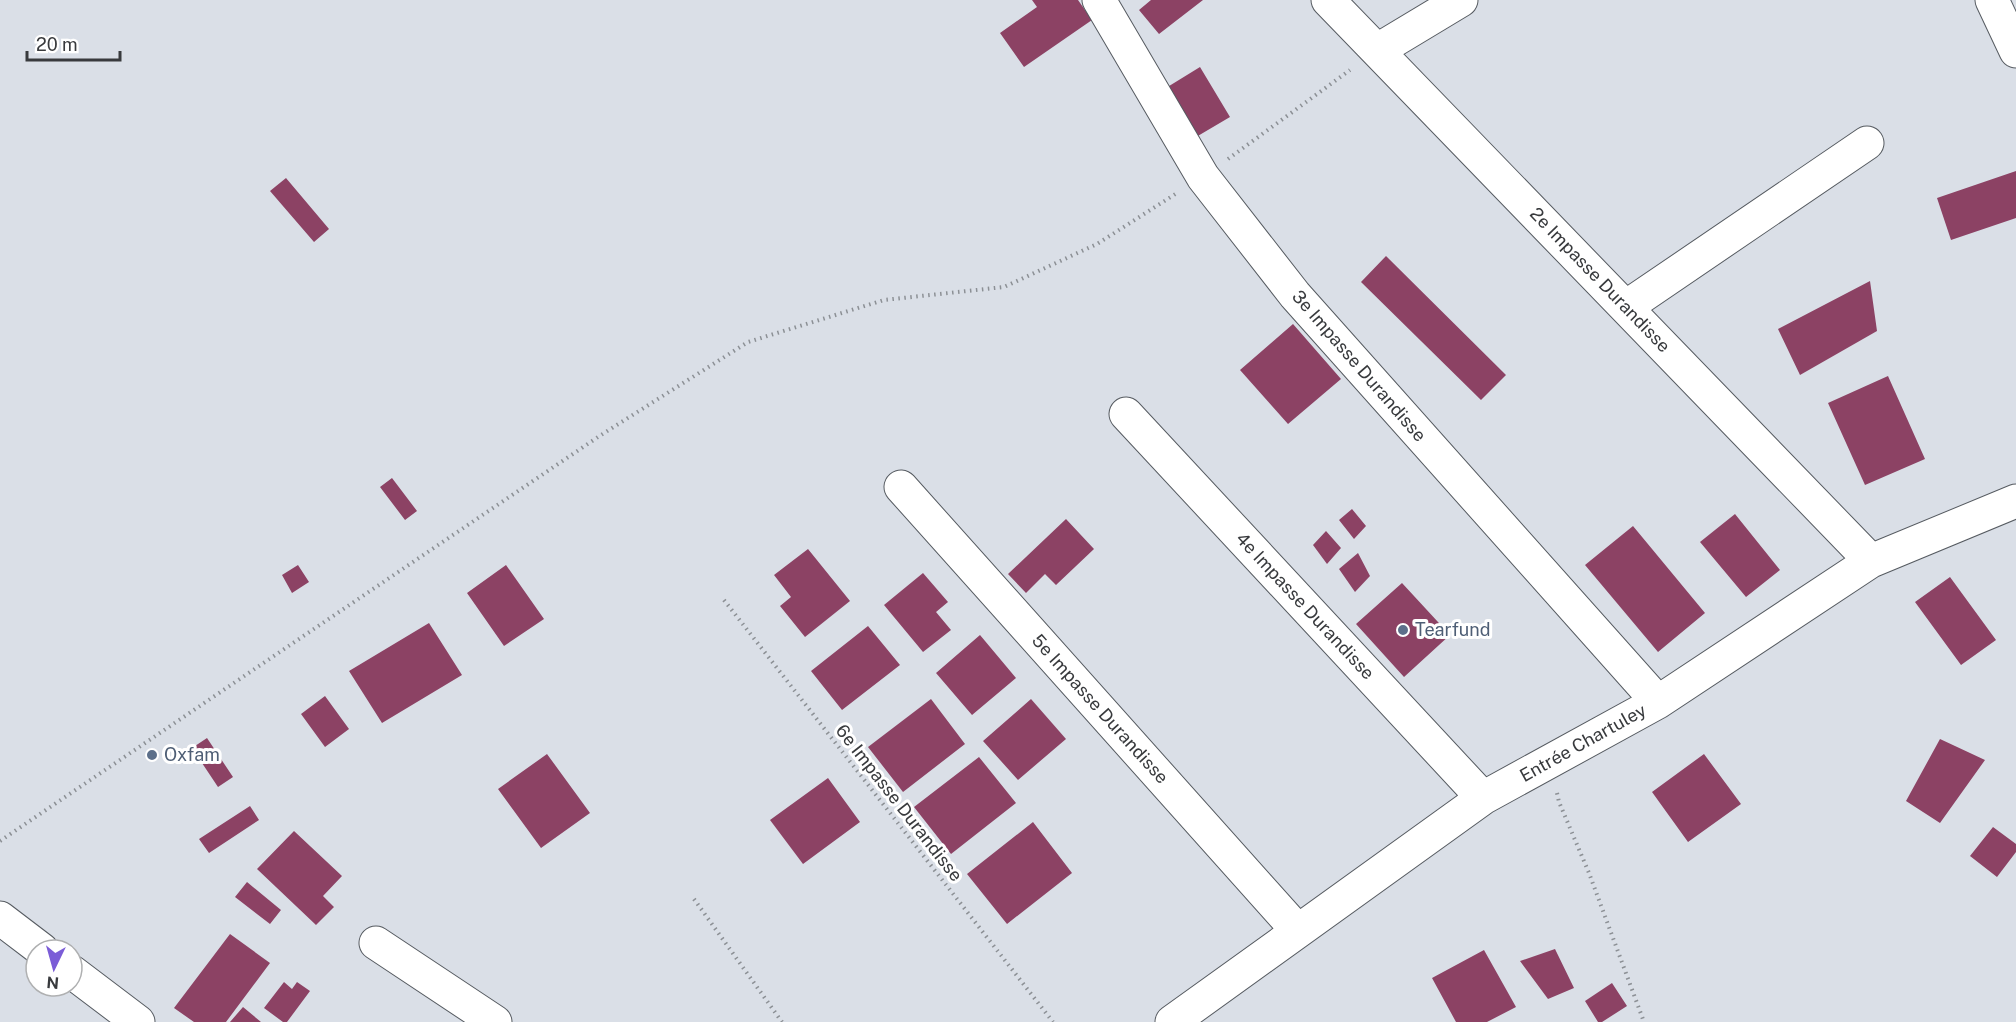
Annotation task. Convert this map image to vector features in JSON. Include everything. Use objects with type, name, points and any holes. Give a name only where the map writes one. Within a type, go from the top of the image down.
[{"type":"street","name":"3e Impasse Durandisse","points":[[1099,0],[1203,177],[1295,295],[1658,702]]},
{"type":"street","name":"2e Impasse Durandisse","points":[[1328,0],[1871,561]]},
{"type":"street","points":[[1378,50],[1461,0]]},
{"type":"street","points":[[1992,0],[2016,51]]},
{"type":"street","points":[[1626,307],[1868,143]]},
{"type":"street","name":"4e Impasse Durandisse","points":[[1126,414],[1484,798]]},
{"type":"street","name":"5e Impasse Durandisse","points":[[902,487],[1298,931]]},
{"type":"street","name":"Entrée Chartuley","points":[[1172,1022],[1484,798],[1658,702],[1871,561],[2016,501]]},
{"type":"street","points":[[0,918],[26,938]]},
{"type":"street","points":[[376,943],[495,1022]]},
{"type":"street","points":[[84,981],[138,1022]]},
{"type":"path","points":[[0,841],[601,435],[748,342],[884,300],[1005,287],[1097,244],[1203,177],[1378,50]]},
{"type":"path","name":"6e Impasse Durandisse","points":[[724,600],[1053,1022]]},
{"type":"path","points":[[1552,760],[1559,802],[1589,873],[1644,1022]]},
{"type":"path","points":[[694,899],[782,1022]]},
{"type":"building","points":[[1032,0],[1078,0],[1092,20],[1024,67],[1000,33],[1037,7]]},
{"type":"building","points":[[1151,0],[1203,0],[1159,34],[1139,10]]},
{"type":"building","points":[[1200,67],[1230,117],[1191,140],[1161,91]]},
{"type":"building","points":[[2016,171],[2016,218],[1951,240],[1937,198]]},
{"type":"building","points":[[286,178],[329,229],[314,242],[270,191]]},
{"type":"building","points":[[1386,256],[1506,375],[1481,400],[1361,282]]},
{"type":"building","points":[[1870,281],[1877,331],[1800,375],[1778,329]]},
{"type":"building","points":[[1293,324],[1341,379],[1288,424],[1240,370]]},
{"type":"building","points":[[1888,376],[1925,459],[1865,485],[1828,403]]},
{"type":"building","points":[[392,478],[417,511],[405,520],[380,487]]},
{"type":"building","points":[[1352,509],[1366,526],[1354,539],[1339,520]]},
{"type":"building","points":[[1735,514],[1780,570],[1746,597],[1700,542]]},
{"type":"building","points":[[1066,519],[1094,549],[1056,585],[1045,574],[1026,593],[1008,574]]},
{"type":"building","points":[[1633,526],[1705,613],[1658,652],[1585,565]]},
{"type":"building","points":[[1326,531],[1341,548],[1327,564],[1313,545]]},
{"type":"building","points":[[808,549],[850,601],[805,637],[780,606],[791,597],[774,575]]},
{"type":"building","points":[[1358,553],[1370,576],[1355,592],[1339,569]]},
{"type":"building","points":[[298,565],[309,582],[292,593],[282,575]]},
{"type":"building","points":[[506,565],[544,619],[504,646],[467,593]]},
{"type":"building","points":[[923,573],[948,602],[936,612],[951,630],[923,652],[884,605]]},
{"type":"building","points":[[1950,577],[1996,640],[1961,665],[1915,602]]},
{"type":"building","name":"Tearfund","points":[[1402,583],[1450,635],[1404,677],[1356,624]]},
{"type":"building","points":[[429,623],[462,675],[382,723],[349,671]]},
{"type":"building","points":[[868,626],[900,665],[842,710],[811,671]]},
{"type":"building","points":[[980,635],[1016,678],[972,715],[936,673]]},
{"type":"building","points":[[325,696],[349,729],[325,747],[301,714]]},
{"type":"building","points":[[931,699],[965,744],[903,792],[868,747]]},
{"type":"building","points":[[1031,699],[1066,739],[1018,780],[983,741]]},
{"type":"building","points":[[207,738],[233,777],[218,787],[192,748]]},
{"type":"building","points":[[1940,739],[1985,760],[1940,823],[1906,801]]},
{"type":"building","points":[[547,754],[590,813],[541,848],[498,789]]},
{"type":"building","points":[[1704,754],[1741,804],[1688,842],[1652,792]]},
{"type":"building","points":[[979,757],[1016,803],[951,854],[914,807]]},
{"type":"building","points":[[828,778],[860,822],[803,864],[770,820]]},
{"type":"building","points":[[250,806],[259,820],[209,853],[199,839]]},
{"type":"building","points":[[1033,822],[1072,873],[1007,924],[967,874]]},
{"type":"building","points":[[1993,827],[2016,844],[2016,852],[1997,877],[1970,856]]},
{"type":"building","points":[[294,831],[342,876],[323,896],[334,907],[316,925],[257,869]]},
{"type":"building","points":[[247,882],[281,910],[270,924],[235,897]]},
{"type":"building","points":[[230,934],[270,963],[226,1022],[194,1022],[174,1008]]},
{"type":"building","points":[[1555,949],[1574,988],[1548,999],[1520,961]]},
{"type":"building","points":[[1484,950],[1516,1007],[1487,1022],[1456,1022],[1432,978]]},
{"type":"building","points":[[284,982],[292,989],[297,982],[310,991],[287,1022],[283,1022],[264,1008]]},
{"type":"building","points":[[1612,983],[1627,1006],[1602,1022],[1598,1022],[1585,1001]]},
{"type":"building","points":[[243,1007],[261,1022],[230,1022]]},
{"type":"place","name":"Tearfund","points":[[1403,630]]},
{"type":"place","name":"Oxfam","points":[[152,755]]}]
